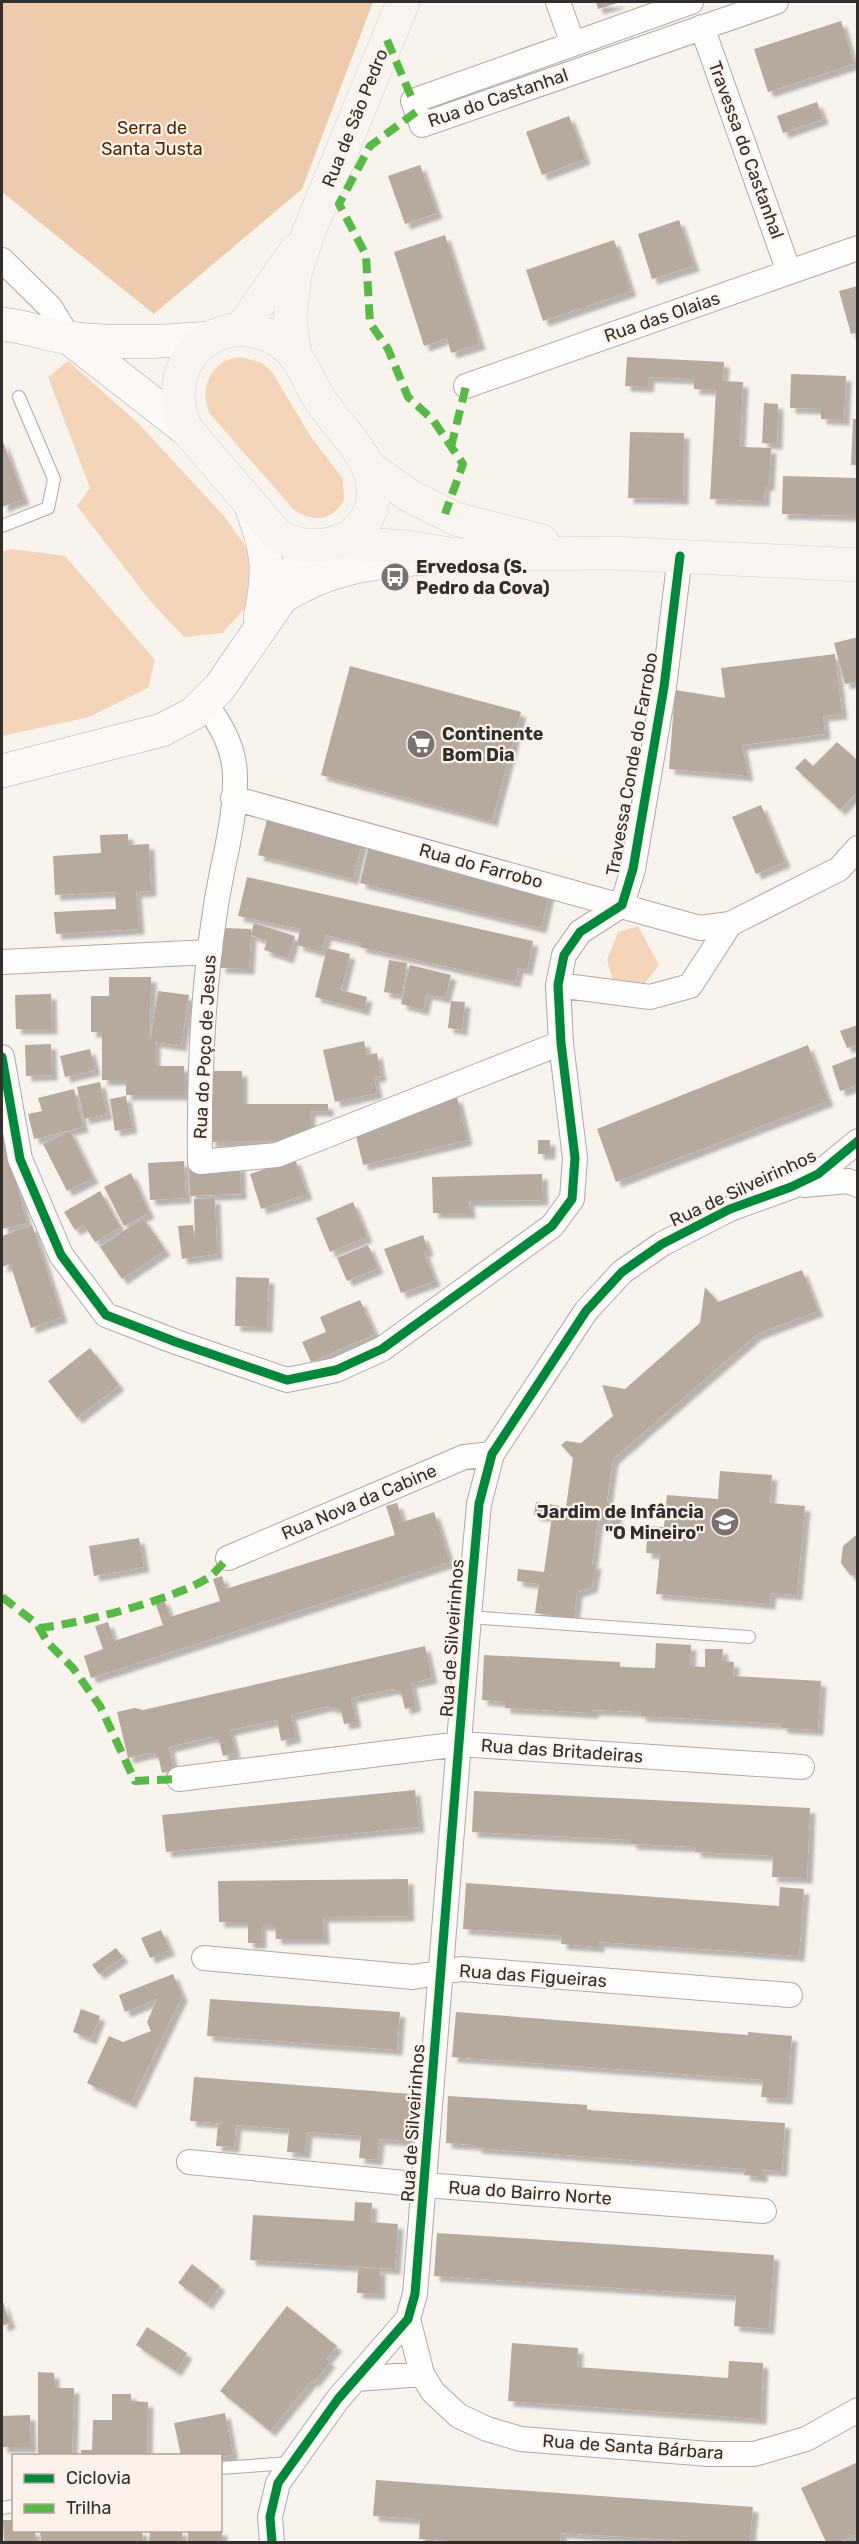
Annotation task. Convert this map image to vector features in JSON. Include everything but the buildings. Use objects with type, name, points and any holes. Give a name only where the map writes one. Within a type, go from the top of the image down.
[{"type":"main road","name":"Rua de São Pedro","points":[[295,356],[290,320],[295,274],[308,234],[403,2]]},
{"type":"main road","name":"Rua de São Pedro","points":[[241,329],[308,234]]},
{"type":"main road","points":[[612,553],[519,537],[456,519],[410,496],[369,467],[320,399],[295,356],[278,340],[258,331],[225,330],[210,338],[192,353],[179,381],[178,407],[187,430],[277,535],[291,543],[307,547],[321,547],[338,542],[405,547],[458,555],[612,553],[858,565]]},
{"type":"main road","points":[[338,542],[364,522],[371,509],[373,493],[369,467]]},
{"type":"street","points":[[558,2],[573,44]]},
{"type":"street","name":"Rua do Castanhal","points":[[691,2],[412,101],[422,125],[776,2]]},
{"type":"street","name":"Travessa do Castanhal","points":[[702,27],[789,272]]},
{"type":"street","name":"Rua das Olaias","points":[[466,386],[858,248]]},
{"type":"street","points":[[2,260],[50,307],[69,338],[187,430]]},
{"type":"street","points":[[2,324],[69,338],[108,342],[165,342],[210,338]]},
{"type":"street","points":[[250,503],[266,550],[268,579],[257,633]]},
{"type":"street","points":[[2,771],[162,730],[194,713],[220,687],[282,597],[307,547]]},
{"type":"street","points":[[282,597],[310,579],[331,572],[369,563],[458,555]]},
{"type":"street","name":"Travessa Conde do Farrobo","points":[[622,905],[633,868],[664,687],[680,556]]},
{"type":"street","name":"Rua do Poço de Jesus","points":[[205,702],[225,730],[236,775],[229,841],[215,911],[210,952],[200,1090],[200,1162],[277,1155],[561,1043]]},
{"type":"street","name":"Rua do Farrobo","points":[[233,798],[699,928],[730,924],[839,869],[858,848]]},
{"type":"street","points":[[2,1057],[20,1159],[61,1255],[106,1315],[287,1380],[336,1370],[382,1349],[552,1226],[572,1199],[575,1158],[561,1043],[558,985],[564,954],[580,932],[622,905]]},
{"type":"street","points":[[558,985],[650,997],[690,986],[730,924]]},
{"type":"street","points":[[2,962],[210,952]]},
{"type":"street","name":"Rua de Silveirinhos","points":[[408,2319],[416,2294],[479,1504],[492,1454],[586,1311],[622,1272],[662,1244],[730,1209],[791,1187],[818,1174],[858,1141]]},
{"type":"street","name":"Rua de Silveirinhos","points":[[791,1187],[848,1180],[858,1185]]},
{"type":"street","name":"Rua Nova da Cabine","points":[[228,1558],[464,1457],[492,1454]]},
{"type":"street","name":"Rua das Britadeiras","points":[[179,1779],[460,1744],[802,1767]]},
{"type":"street","name":"Rua das Figueiras","points":[[204,1958],[412,1977],[461,1970],[790,1995]]},
{"type":"street","name":"Rua do Bairro Norte","points":[[189,2162],[425,2185],[764,2211]]},
{"type":"street","points":[[272,2542],[270,2517],[278,2483],[338,2399],[408,2319]]},
{"type":"street","name":"Rua de Santa Bárbara","points":[[408,2319],[422,2374],[434,2392],[459,2416],[487,2429],[521,2439],[709,2454],[754,2454],[806,2439],[858,2410]]},
{"type":"street","points":[[357,2379],[422,2374]]},
{"type":"lane","points":[[2,526],[48,508],[54,479],[19,397]]},
{"type":"lane","points":[[469,1617],[749,1637]]},
{"type":"lane","points":[[222,2468],[292,2463]]},
{"type":"shaded area","points":[[241,357],[262,363],[272,372],[311,437],[343,479],[344,500],[334,513],[315,518],[294,510],[210,414],[206,395],[210,377],[222,363]]},
{"type":"shaded area","points":[[68,361],[137,422],[224,516],[256,561],[253,598],[223,633],[184,637],[151,602],[77,506],[90,488],[48,377]]},
{"type":"shaded area","points":[[11,549],[65,556],[155,660],[148,688],[89,717],[2,736],[2,552]]},
{"type":"shaded area","points":[[638,926],[659,965],[645,983],[613,980],[607,960],[618,932]]},
{"type":"green space","name":"Serra de Santa Justa","points":[[2,2],[373,2],[302,189],[154,314],[2,192]]},
{"type":"marked path","points":[[387,40],[413,101]]},
{"type":"marked path","points":[[416,112],[370,146],[339,204],[366,255],[370,323],[388,349],[408,397],[433,420],[463,464],[445,514]]},
{"type":"marked path","points":[[451,447],[466,386]]},
{"type":"marked path","points":[[39,1628],[102,1616],[173,1594],[208,1578],[228,1558]]},
{"type":"marked path","points":[[2,1597],[37,1624],[48,1643],[73,1668],[100,1706],[135,1781],[179,1779]]},
{"type":"cycle path","points":[[2,1057],[20,1159],[61,1255],[106,1315],[287,1380],[336,1370],[382,1349],[552,1226],[572,1199],[575,1158],[561,1043],[558,985],[564,955],[580,932],[622,905],[633,869],[664,687],[680,556]]},
{"type":"cycle path","points":[[272,2542],[270,2517],[278,2483],[338,2399],[408,2319],[415,2294],[479,1504],[492,1454],[586,1311],[622,1272],[662,1244],[730,1209],[791,1187],[818,1174],[858,1141]]},
{"type":"place","name":"Ervedosa (S. Pedro da Cova)","points":[[395,577]]},
{"type":"place","name":"Continente Bom Dia","points":[[421,744]]},
{"type":"place","name":"Jardim de Infância \"O Mineiro\"","points":[[725,1522]]}]
